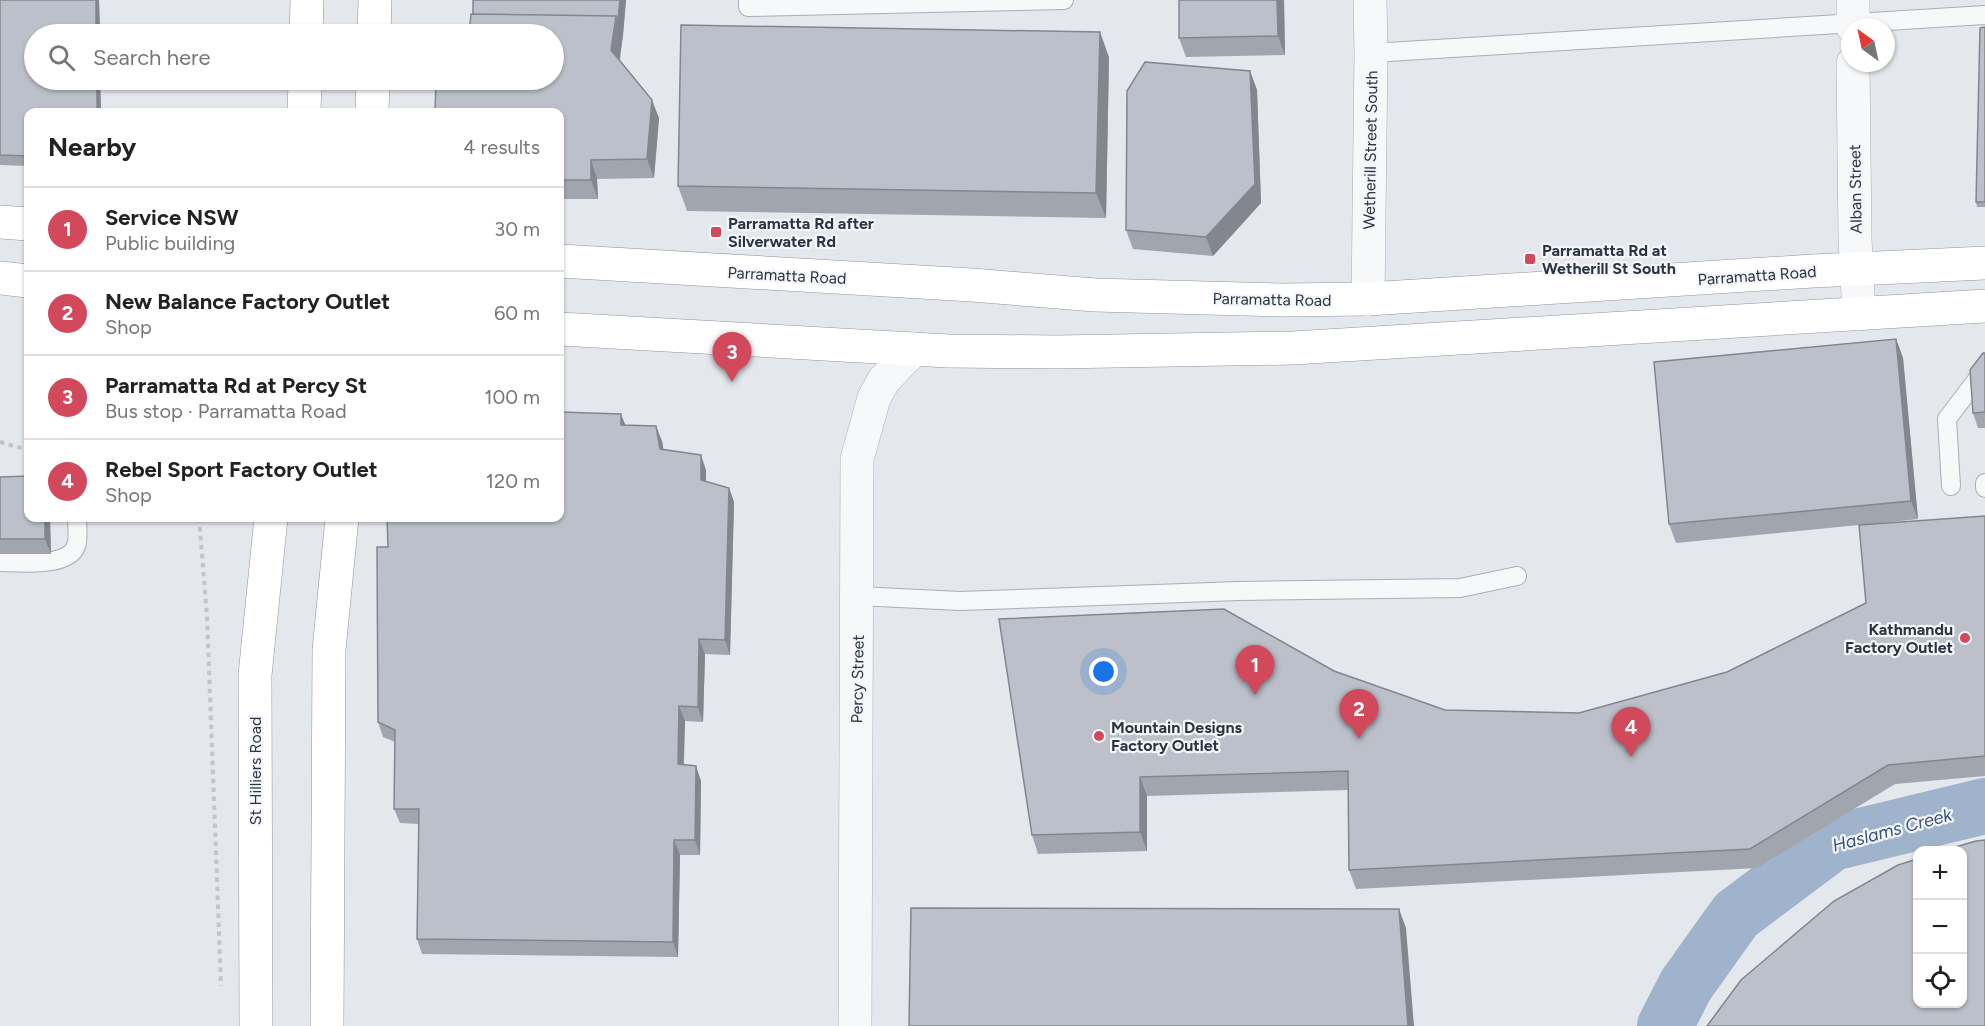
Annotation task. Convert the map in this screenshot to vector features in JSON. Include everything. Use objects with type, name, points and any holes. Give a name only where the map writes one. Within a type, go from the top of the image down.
[{"type":"highway","points":[[306,24],[307,0]]},
{"type":"highway","points":[[374,24],[375,0]]},
{"type":"highway","points":[[304,108],[305,90]]},
{"type":"highway","points":[[372,108],[373,90]]},
{"type":"highway","points":[[0,222],[24,224]]},
{"type":"highway","name":"Parramatta Road","points":[[564,261],[972,285],[1095,295],[1282,300],[1368,299],[1985,263]]},
{"type":"highway","points":[[0,278],[24,281]]},
{"type":"highway","points":[[564,329],[914,349],[1057,351],[1293,348],[1985,306]]},
{"type":"highway","name":"St Hilliers Road","points":[[256,1026],[255,675],[271,522]]},
{"type":"highway","points":[[327,1026],[328,650],[342,522]]},
{"type":"street","name":"Wetherill Street South","points":[[1368,299],[1370,0]]},
{"type":"street","name":"Alban Street","points":[[1853,72],[1856,269],[1859,314]]},
{"type":"street","name":"Percy Street","points":[[855,1026],[857,459],[874,398],[884,380],[914,349]]},
{"type":"lane","points":[[748,0],[748,7],[1064,0]]},
{"type":"lane","points":[[1371,53],[1853,16],[1985,15]]},
{"type":"lane","points":[[1951,486],[1947,419],[1985,369]]},
{"type":"lane","points":[[1985,483],[1985,488]]},
{"type":"lane","points":[[0,562],[60,561],[76,546],[77,522]]},
{"type":"lane","points":[[858,596],[960,601],[1239,591],[1460,588],[1517,576]]},
{"type":"path","points":[[0,442],[24,449]]},
{"type":"path","points":[[199,522],[207,616],[222,997]]},
{"type":"building","points":[[0,0],[96,0],[96,24],[24,24],[24,90],[97,90],[97,108],[24,108],[24,156],[0,155]]},
{"type":"building","points":[[473,0],[620,0],[618,20],[616,16],[473,14]]},
{"type":"building","points":[[1179,0],[1277,0],[1278,36],[1179,38]]},
{"type":"building","points":[[471,14],[616,16],[611,50],[652,100],[647,159],[591,160],[591,180],[564,180],[564,108],[435,108],[436,90],[564,90],[564,24],[470,24]]},
{"type":"building","points":[[681,25],[1100,32],[1096,193],[678,186]]},
{"type":"building","points":[[1985,27],[1985,202],[1976,202],[1980,28]]},
{"type":"building","points":[[1145,62],[1250,71],[1255,184],[1206,237],[1126,230],[1127,91]]},
{"type":"building","points":[[1896,339],[1911,501],[1669,524],[1654,362]]},
{"type":"building","points":[[1985,353],[1985,412],[1973,413],[1970,370]]},
{"type":"building","points":[[564,412],[621,414],[621,425],[656,426],[660,449],[701,455],[701,480],[729,488],[725,640],[699,639],[698,707],[679,706],[678,764],[696,766],[695,840],[674,840],[673,942],[417,939],[419,809],[394,809],[395,730],[378,722],[377,547],[388,547],[387,522],[564,522]]},
{"type":"building","points":[[24,476],[24,522],[45,522],[45,539],[0,539],[0,477]]},
{"type":"building","points":[[1985,516],[1985,756],[1888,765],[1750,849],[1349,870],[1348,771],[1140,777],[1140,832],[1032,835],[999,619],[1224,609],[1334,671],[1445,710],[1579,713],[1727,672],[1866,603],[1859,525]]},
{"type":"building","points":[[1985,840],[1985,1026],[1707,1026],[1741,980],[1834,901],[1898,865],[1913,860],[1913,1008],[1967,1008],[1967,846],[1959,846]]},
{"type":"building","points":[[911,908],[1399,909],[1408,1026],[909,1026]]},
{"type":"waterway","name":"Haslams Creek","points":[[1665,1026],[1686,985],[1736,915],[1832,843],[1985,806]]},
{"type":"place","name":"Parramatta Rd after Silverwater Rd","points":[[716,232]]},
{"type":"place","name":"Parramatta Rd at Wetherill St South","points":[[1530,259]]},
{"type":"place","name":"Parramatta Rd at Percy St","points":[[732,382]]},
{"type":"place","name":"Kathmandu Factory Outlet","points":[[1965,638]]},
{"type":"place","name":"Service NSW","points":[[1255,695]]},
{"type":"place","name":"Mountain Designs Factory Outlet","points":[[1099,736]]},
{"type":"place","name":"New Balance Factory Outlet","points":[[1359,739]]},
{"type":"place","name":"Rebel Sport Factory Outlet","points":[[1631,757]]}]
